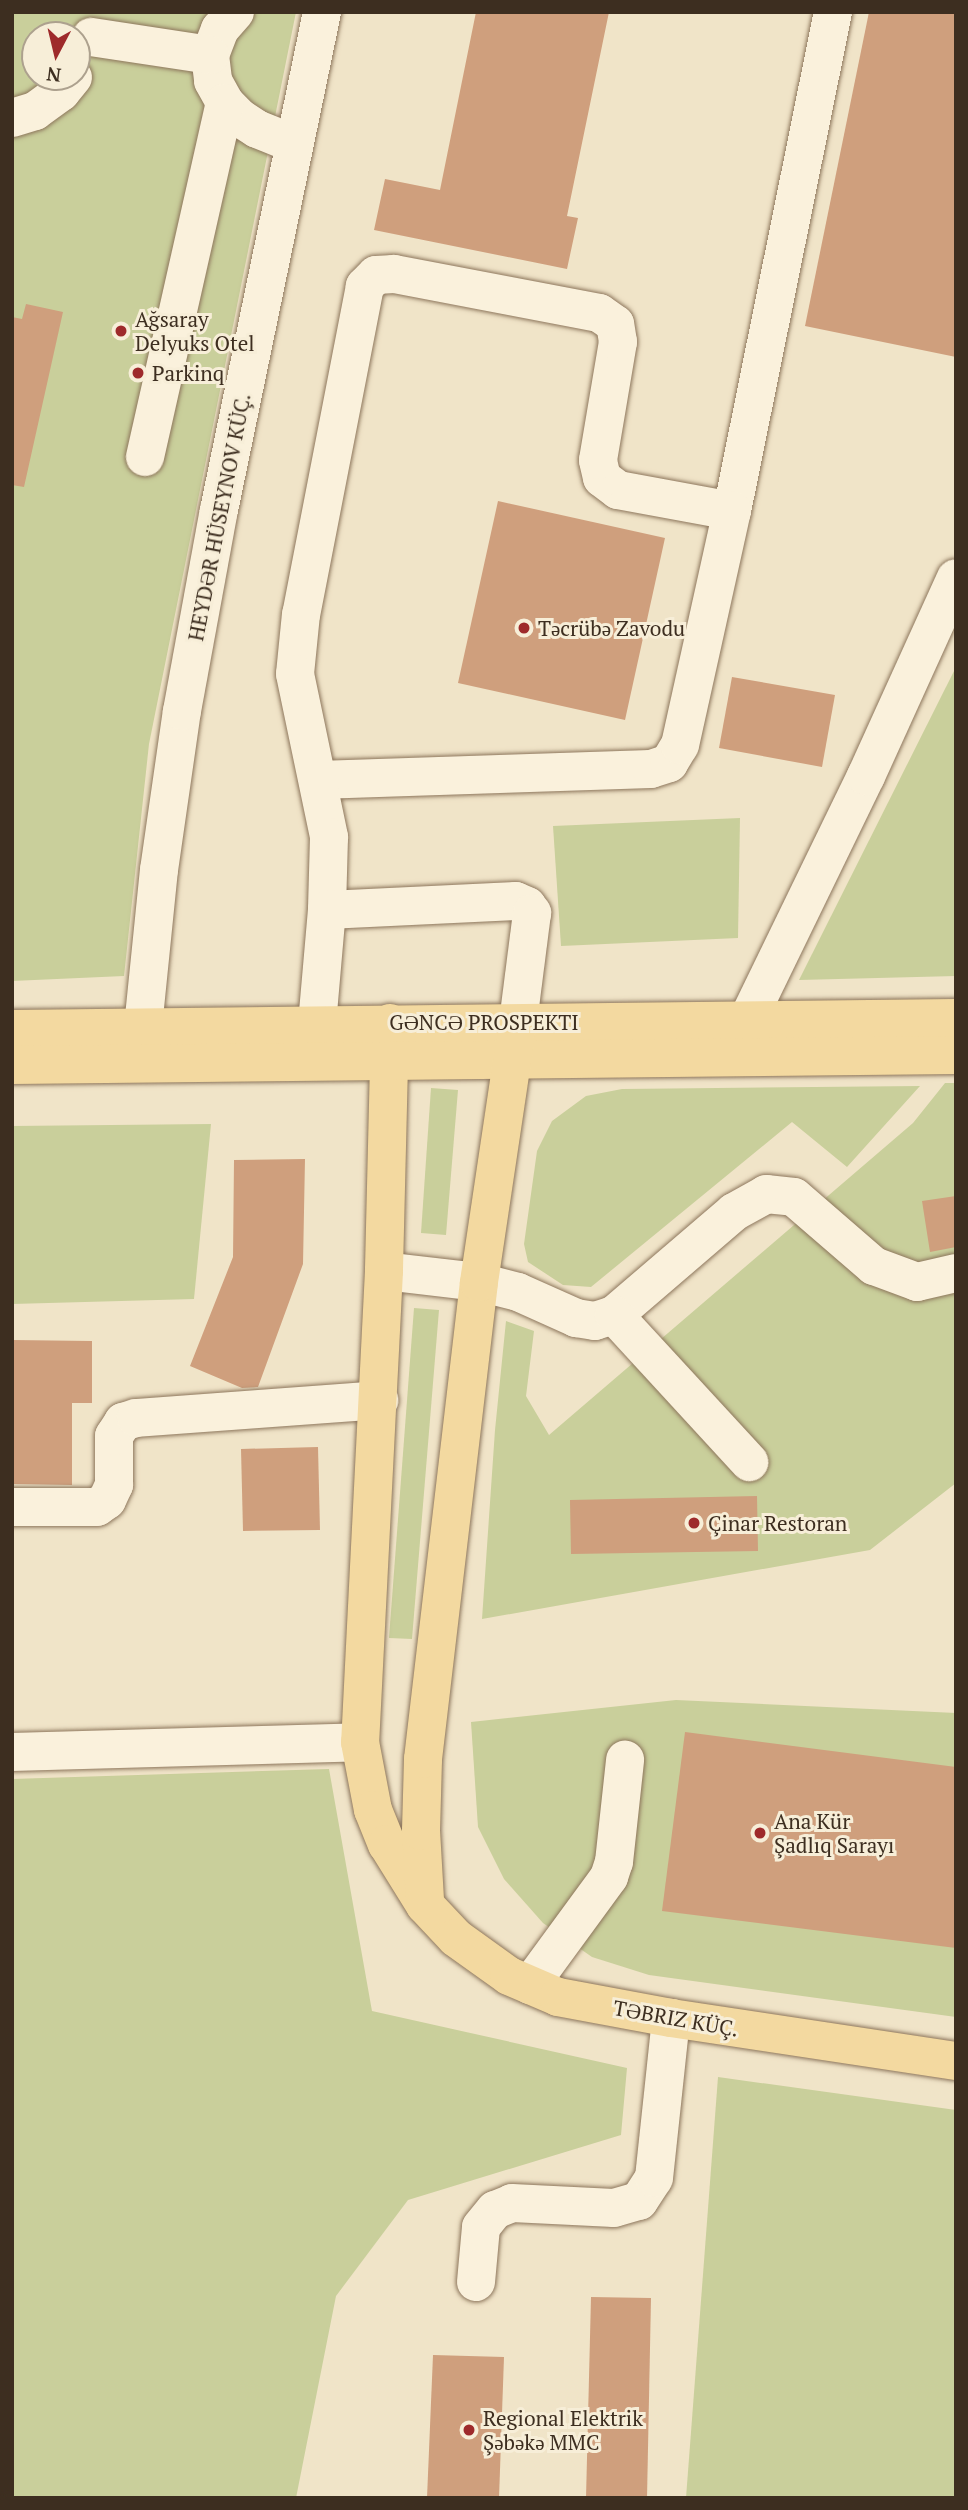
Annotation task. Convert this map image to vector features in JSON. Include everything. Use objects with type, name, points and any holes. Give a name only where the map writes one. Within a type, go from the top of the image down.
[{"type":"main road","name":"GƏNCƏ PROSPEKTI","points":[[515,1041],[747,1021],[956,1018]]},
{"type":"main road","name":"GƏNCƏ PROSPEKTI","points":[[12,1029],[317,1024],[390,1041]]},
{"type":"main road","name":"GƏNCƏ PROSPEKTI","points":[[12,1065],[390,1041],[515,1041],[956,1055]]},
{"type":"main road","name":"TƏBRIZ KÜÇ.","points":[[390,1041],[379,1400],[360,1742],[373,1810],[387,1844],[425,1905],[456,1938],[484,1960],[558,1997],[671,2018],[956,2061]]},
{"type":"main road","points":[[425,1905],[421,1832],[423,1759],[479,1282],[515,1041]]},
{"type":"street","points":[[235,12],[220,29],[210,54],[213,81],[225,103],[257,129],[295,144]]},
{"type":"street","name":"HEYDƏR HÜSEYNOV KÜÇ.","points":[[143,1027],[159,870],[182,711],[219,510],[322,12]]},
{"type":"street","points":[[318,780],[651,769],[669,763],[680,745],[732,511],[833,12]]},
{"type":"street","points":[[91,41],[210,54]]},
{"type":"street","points":[[12,118],[35,111],[62,91]]},
{"type":"street","points":[[145,457],[225,103]]},
{"type":"street","points":[[317,1024],[327,910],[330,836],[295,674],[301,614],[365,286],[376,275],[394,274],[599,313],[615,324],[618,342],[598,460],[602,478],[618,489],[732,511]]},
{"type":"street","points":[[747,1021],[866,776],[956,578]]},
{"type":"street","points":[[327,910],[516,901],[527,906],[532,913],[515,1041]]},
{"type":"street","points":[[384,1271],[479,1282],[518,1292],[576,1318],[595,1321],[614,1315],[734,1212],[766,1194],[794,1197],[874,1266],[917,1282],[956,1273]]},
{"type":"street","points":[[614,1315],[749,1462]]},
{"type":"street","points":[[12,1507],[97,1507],[107,1500],[114,1485],[114,1436],[123,1422],[136,1418],[379,1400]]},
{"type":"street","points":[[12,1752],[360,1742]]},
{"type":"street","points":[[530,1985],[609,1877],[614,1862],[625,1760]]},
{"type":"street","points":[[476,2281],[481,2227],[495,2210],[512,2203],[614,2208],[639,2201],[654,2178],[671,2018]]},
{"type":"green space","name":"Ağsaray Delyuks Otel","points":[[12,12],[296,12],[149,744],[124,976],[12,981]]},
{"type":"green space","points":[[956,667],[956,976],[799,980]]},
{"type":"green space","points":[[740,818],[738,938],[561,946],[553,826]]},
{"type":"green space","points":[[945,1083],[956,1083],[956,1483],[870,1550],[482,1619],[495,1430],[506,1321],[534,1331],[526,1396],[549,1435],[913,1123]]},
{"type":"green space","points":[[920,1086],[847,1167],[792,1122],[591,1287],[563,1285],[528,1262],[524,1244],[537,1151],[552,1121],[586,1096],[622,1089]]},
{"type":"green space","points":[[431,1088],[458,1090],[446,1235],[421,1233]]},
{"type":"green space","points":[[211,1124],[194,1299],[12,1304],[12,1126]]},
{"type":"green space","points":[[414,1308],[439,1310],[412,1639],[389,1638]]},
{"type":"green space","points":[[676,1700],[956,1713],[956,2017],[649,1975],[592,1957],[543,1923],[504,1879],[478,1827],[471,1722]]},
{"type":"green space","points":[[329,1769],[372,2011],[627,2068],[621,2135],[408,2200],[336,2296],[296,2498],[12,2498],[12,1779]]},
{"type":"green space","points":[[718,2077],[956,2110],[956,2498],[686,2498]]},
{"type":"building","points":[[476,12],[609,12],[567,216],[578,218],[567,269],[374,230],[385,179],[440,190]]},
{"type":"building","points":[[869,12],[956,12],[956,357],[805,326]]},
{"type":"building","points":[[26,304],[63,312],[24,487],[12,485],[12,317],[22,319]]},
{"type":"building","points":[[498,501],[665,538],[625,720],[458,683]]},
{"type":"building","points":[[732,677],[835,695],[822,767],[719,748]]},
{"type":"building","points":[[305,1159],[303,1264],[258,1387],[242,1388],[190,1366],[233,1257],[234,1160]]},
{"type":"building","points":[[956,1196],[956,1247],[930,1252],[922,1201]]},
{"type":"building","points":[[12,1340],[92,1341],[92,1403],[72,1403],[72,1485],[12,1484]]},
{"type":"building","points":[[318,1447],[320,1530],[243,1531],[241,1449]]},
{"type":"building","points":[[757,1496],[758,1551],[571,1554],[570,1500]]},
{"type":"building","points":[[685,1732],[956,1767],[956,1948],[662,1911]]},
{"type":"building","points":[[591,2297],[651,2298],[647,2498],[586,2498]]},
{"type":"building","points":[[433,2355],[504,2357],[499,2498],[427,2498]]},
{"type":"place","name":"Ağsaray Delyuks Otel","points":[[121,331]]},
{"type":"place","name":"Parkinq","points":[[138,373]]},
{"type":"place","name":"Təcrübə Zavodu","points":[[524,628]]},
{"type":"place","name":"Çinar Restoran","points":[[694,1523]]},
{"type":"place","name":"Ana Kür Şadlıq Sarayı","points":[[760,1833]]},
{"type":"place","name":"Regional Elektrik Şəbəkə MMC","points":[[469,2430]]}]
